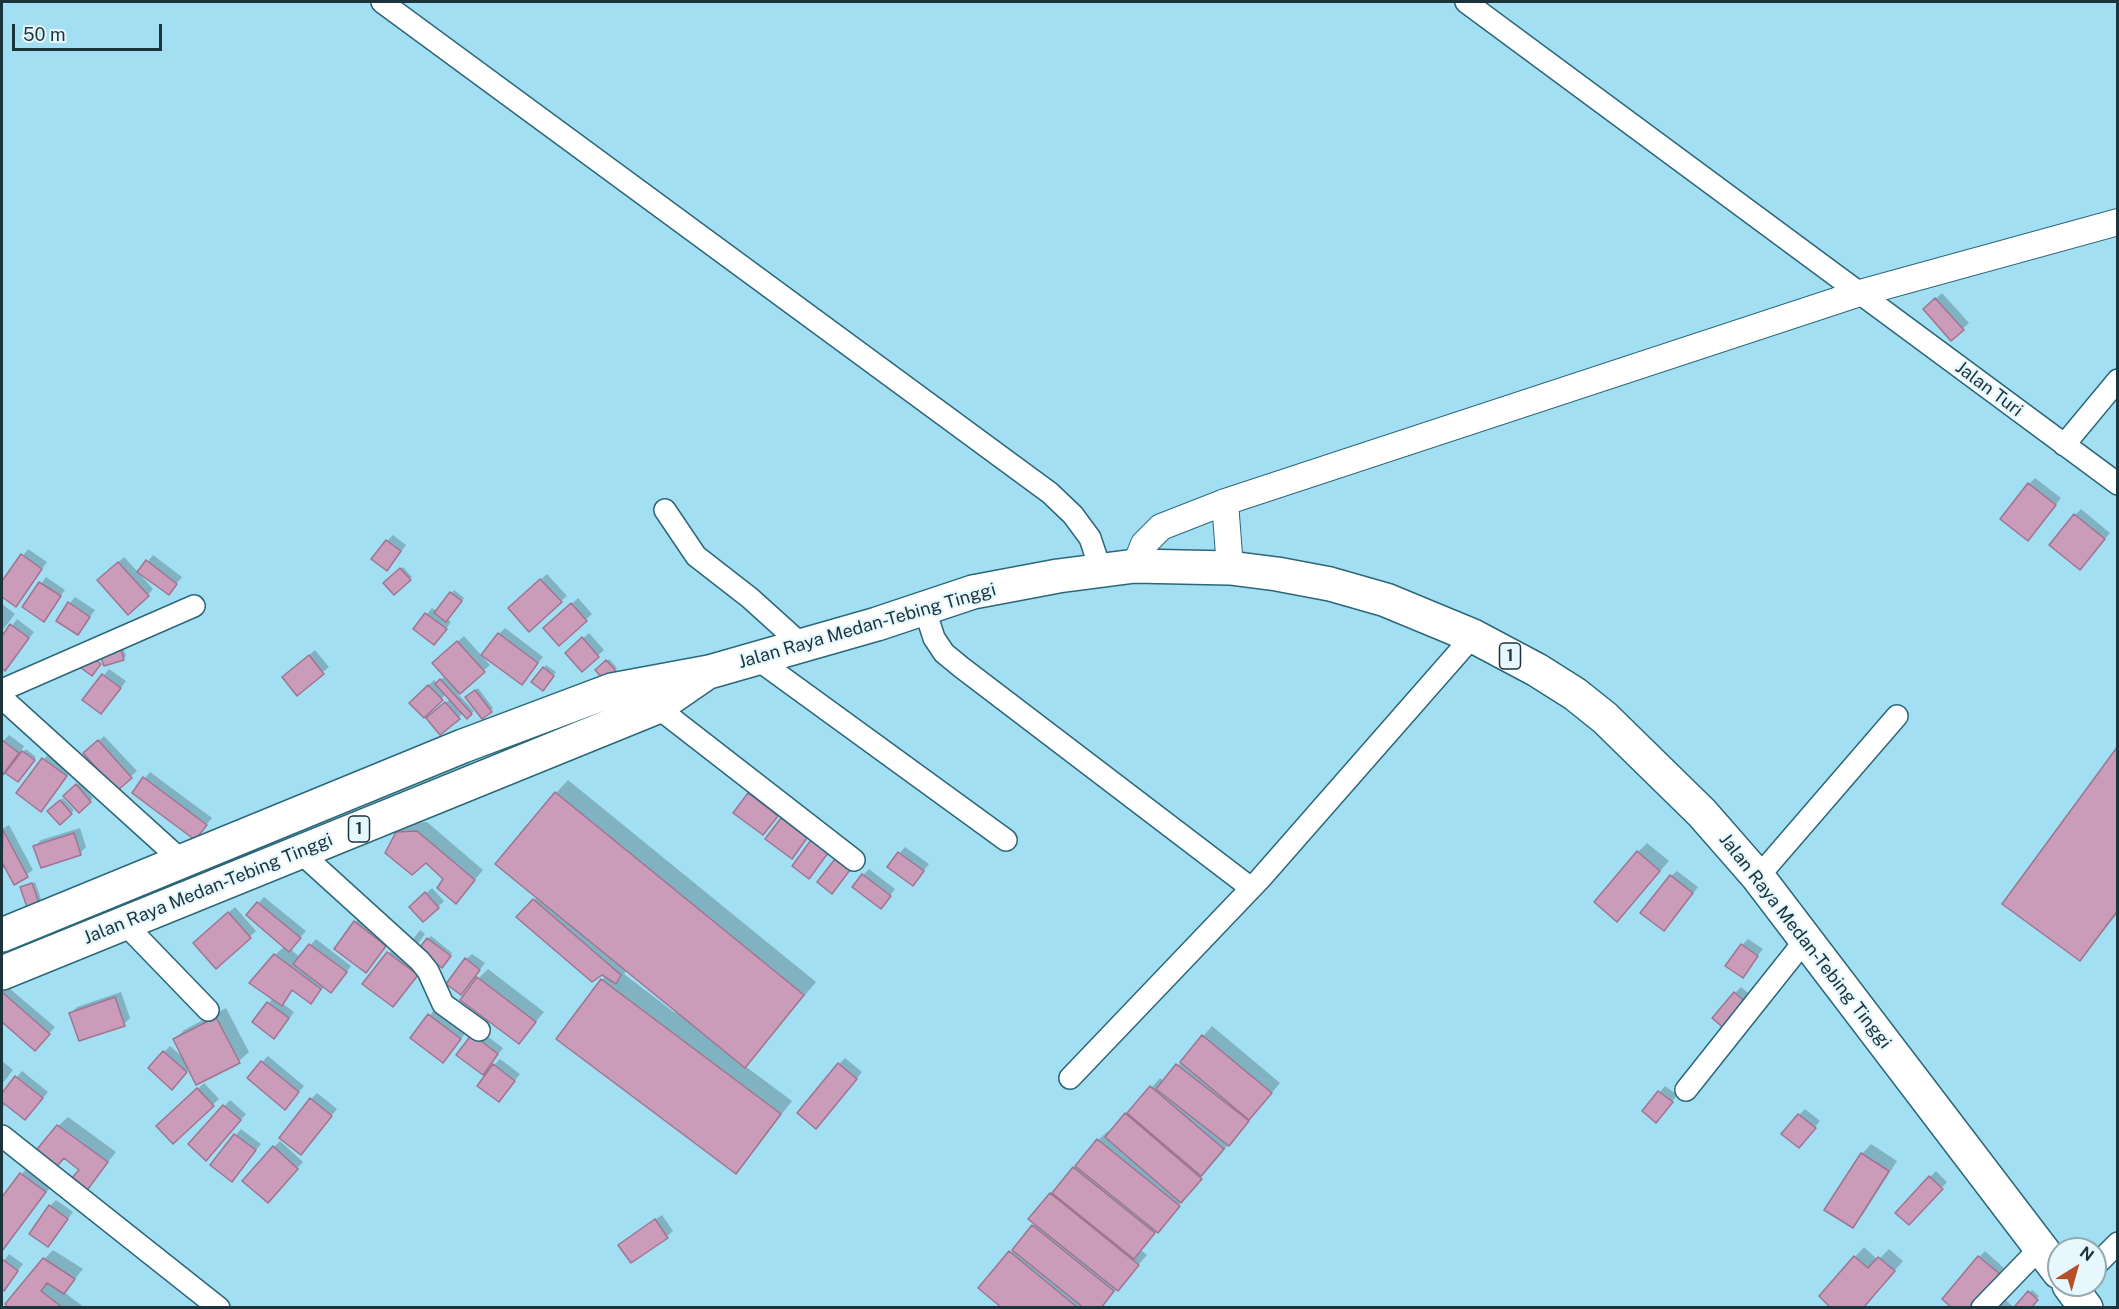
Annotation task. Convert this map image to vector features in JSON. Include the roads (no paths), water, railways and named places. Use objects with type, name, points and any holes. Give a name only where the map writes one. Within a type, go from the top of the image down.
[{"type":"highway","name":"Jalan Raya Medan-Tebing Tinggi","points":[[2,935],[590,696],[640,683],[709,672],[757,659],[877,624],[973,592],[1100,568],[1135,566],[1230,568],[1330,584],[1386,600],[1473,636],[1575,694],[1605,718],[1702,813],[1758,877],[2047,1255]]},
{"type":"highway","name":"Jalan Raya Medan-Tebing Tinggi","points":[[2,973],[657,707],[709,672]]},
{"type":"street","points":[[382,2],[1050,492],[1090,538],[1100,568]]},
{"type":"street","name":"Jalan Turi","points":[[1466,2],[2118,484]]},
{"type":"street","points":[[1135,566],[1144,544],[1161,527],[1225,502],[1860,293],[2118,222]]},
{"type":"street","points":[[2064,445],[2118,380]]},
{"type":"street","points":[[1225,502],[1230,568]]},
{"type":"street","points":[[665,510],[696,556],[750,598],[802,645]]},
{"type":"street","points":[[2,690],[194,606]]},
{"type":"street","points":[[924,607],[934,638],[952,660],[1251,888]]},
{"type":"street","points":[[1070,1078],[1251,888],[1473,636]]},
{"type":"street","points":[[757,659],[1006,840]]},
{"type":"street","points":[[2,698],[182,861]]},
{"type":"street","points":[[657,707],[854,860]]},
{"type":"street","points":[[1758,877],[1897,716]]},
{"type":"street","points":[[301,853],[420,961],[428,971],[443,1004],[479,1030]]},
{"type":"street","points":[[123,922],[208,1010]]},
{"type":"street","points":[[1686,1090],[1806,939]]},
{"type":"street","points":[[2,1136],[219,1308]]},
{"type":"street","points":[[2107,1254],[2118,1243]]},
{"type":"street","points":[[1982,1308],[2047,1287]]}]
